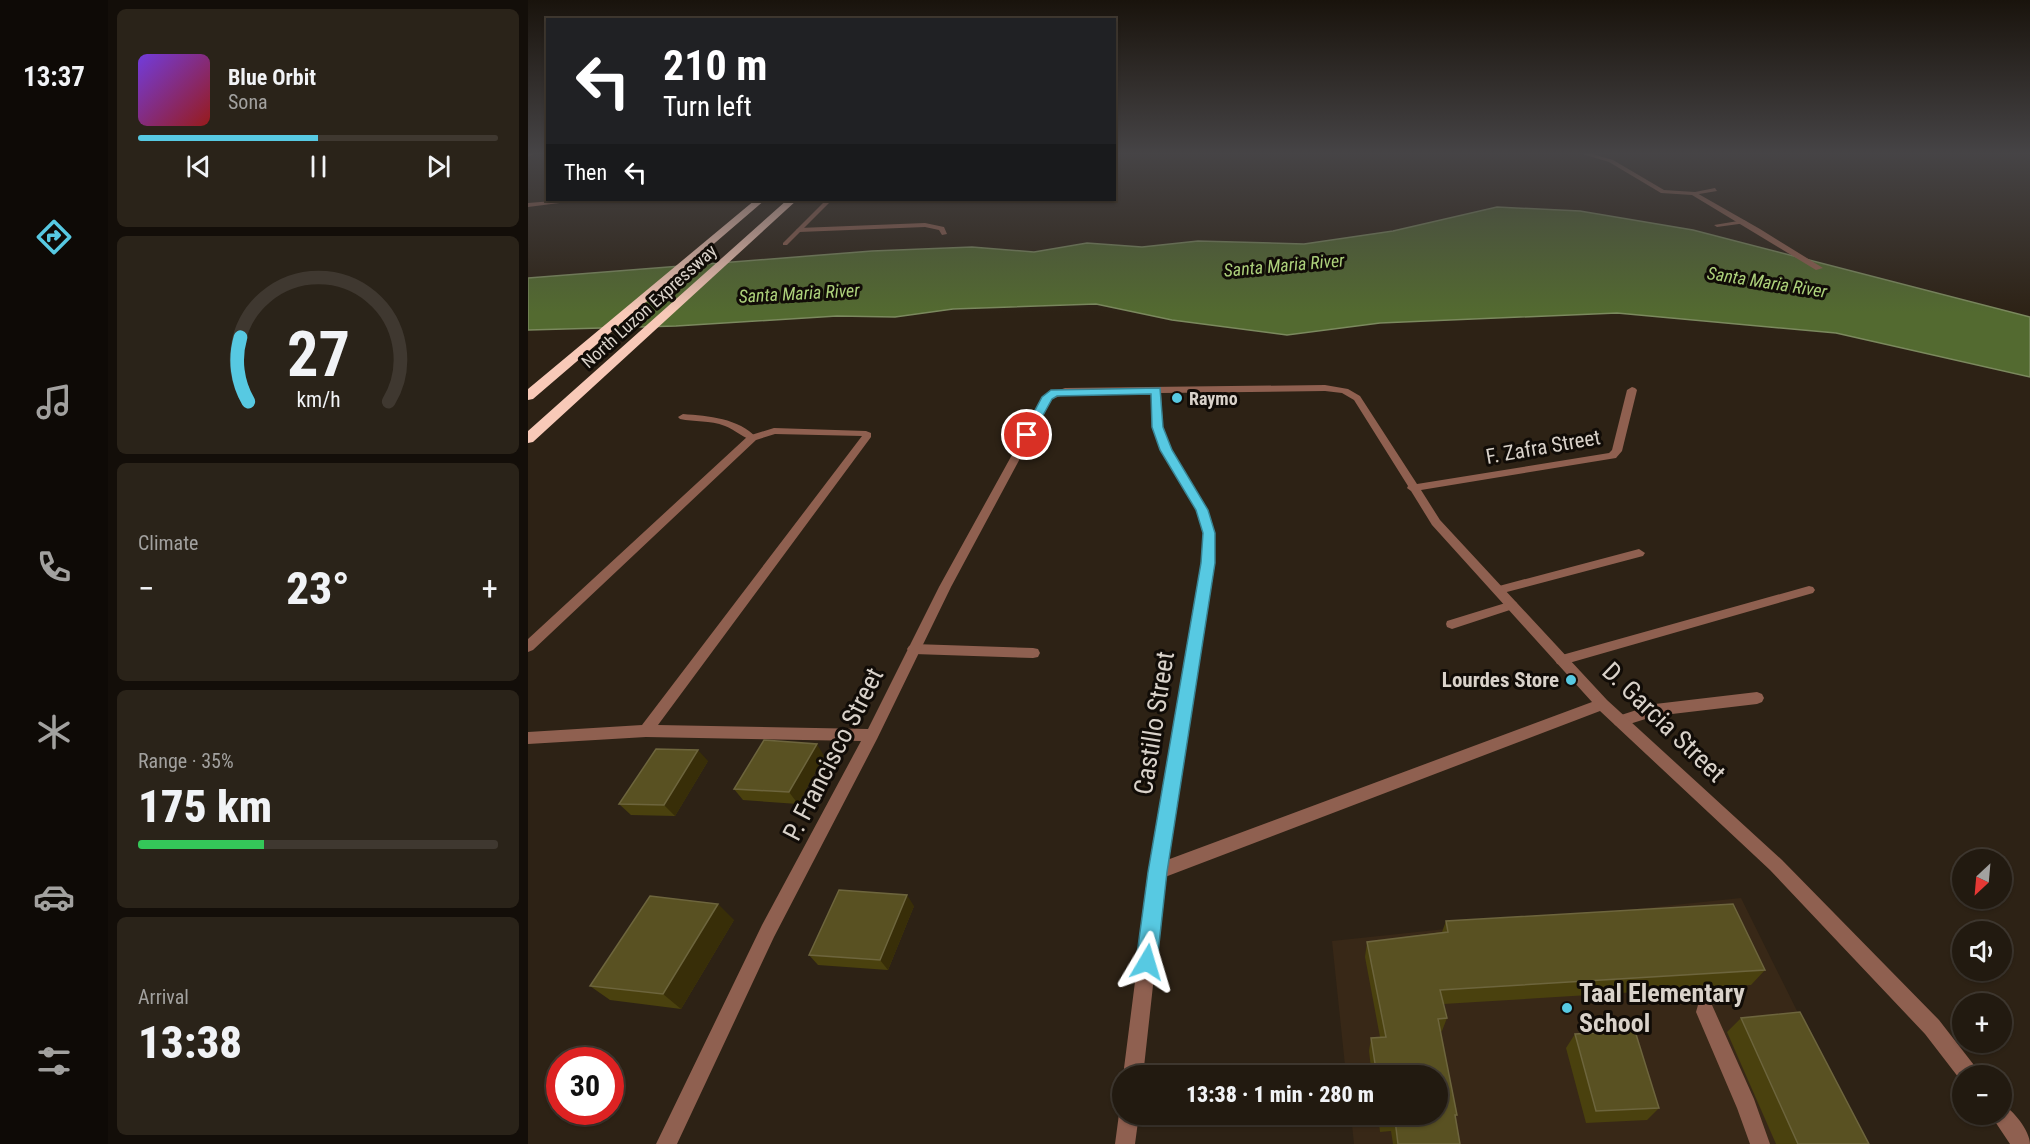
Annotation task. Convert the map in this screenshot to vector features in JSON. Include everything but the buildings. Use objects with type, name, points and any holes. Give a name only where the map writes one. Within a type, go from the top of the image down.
[{"type":"highway","name":"North Luzon Expressway","points":[[528,396],[752,206]]},
{"type":"highway","name":"North Luzon Expressway","points":[[528,439],[785,206]]},
{"type":"street","points":[[785,244],[823,206]]},
{"type":"street","points":[[1717,206],[1819,268]]},
{"type":"street","points":[[1717,225],[1744,222]]},
{"type":"street","points":[[799,230],[925,225],[942,228],[944,234]]},
{"type":"street","name":"D. Garcia Street","points":[[1156,390],[1325,388],[1345,391],[1357,398],[1412,488],[1436,522],[1602,704],[1776,865],[1932,1027],[1961,1065]]},
{"type":"street","name":"P. Francisco Street","points":[[666,1144],[768,931],[1047,397],[1054,393],[1156,390]]},
{"type":"street","name":"Castillo Street","points":[[1134,1065],[1157,872],[1208,563],[1209,533],[1202,510],[1166,450],[1158,427],[1156,390]]},
{"type":"street","name":"F. Zafra Street","points":[[1412,488],[1612,456],[1617,451],[1627,401],[1632,390]]},
{"type":"street","points":[[683,417],[727,421],[741,428],[752,438]]},
{"type":"street","points":[[528,647],[752,438],[762,432],[774,431],[868,435],[646,731]]},
{"type":"street","points":[[1499,590],[1639,553]]},
{"type":"street","points":[[1562,660],[1809,590]]},
{"type":"street","points":[[1452,624],[1512,605]]},
{"type":"street","points":[[914,649],[1033,653]]},
{"type":"street","points":[[1620,721],[1655,710],[1757,699]]},
{"type":"street","points":[[1157,872],[1602,704]]},
{"type":"street","points":[[528,738],[646,731],[872,735]]},
{"type":"street","points":[[1705,1012],[1747,1106],[1760,1144]]},
{"type":"street","points":[[1125,1144],[1128,1125]]},
{"type":"street","points":[[2008,1125],[2023,1144]]},
{"type":"shaded area","name":"Taal Elementary School","points":[[1741,898],[1863,1144],[1354,1144],[1352,1125],[1448,1125],[1448,1065],[1345,1065],[1332,941]]},
{"type":"water","name":"Santa Maria River","points":[[1497,207],[1580,211],[1693,230],[2030,317],[2030,377],[1836,333],[1617,313],[1380,323],[1287,335],[1172,320],[1096,304],[953,309],[895,317],[837,316],[676,326],[528,330],[528,278],[872,251],[972,247],[1034,252],[1087,243],[1142,247],[1198,241],[1304,244],[1393,231]]},
{"type":"place","name":"Raymo","points":[[1177,398]]},
{"type":"place","name":"Lourdes Store","points":[[1571,680]]},
{"type":"place","name":"Taal Elementary School","points":[[1567,1008]]},
{"type":"route","points":[[1027,435],[1047,397],[1054,393],[1156,390],[1158,427],[1166,450],[1202,510],[1209,533],[1208,563],[1157,872],[1147,962]]}]
